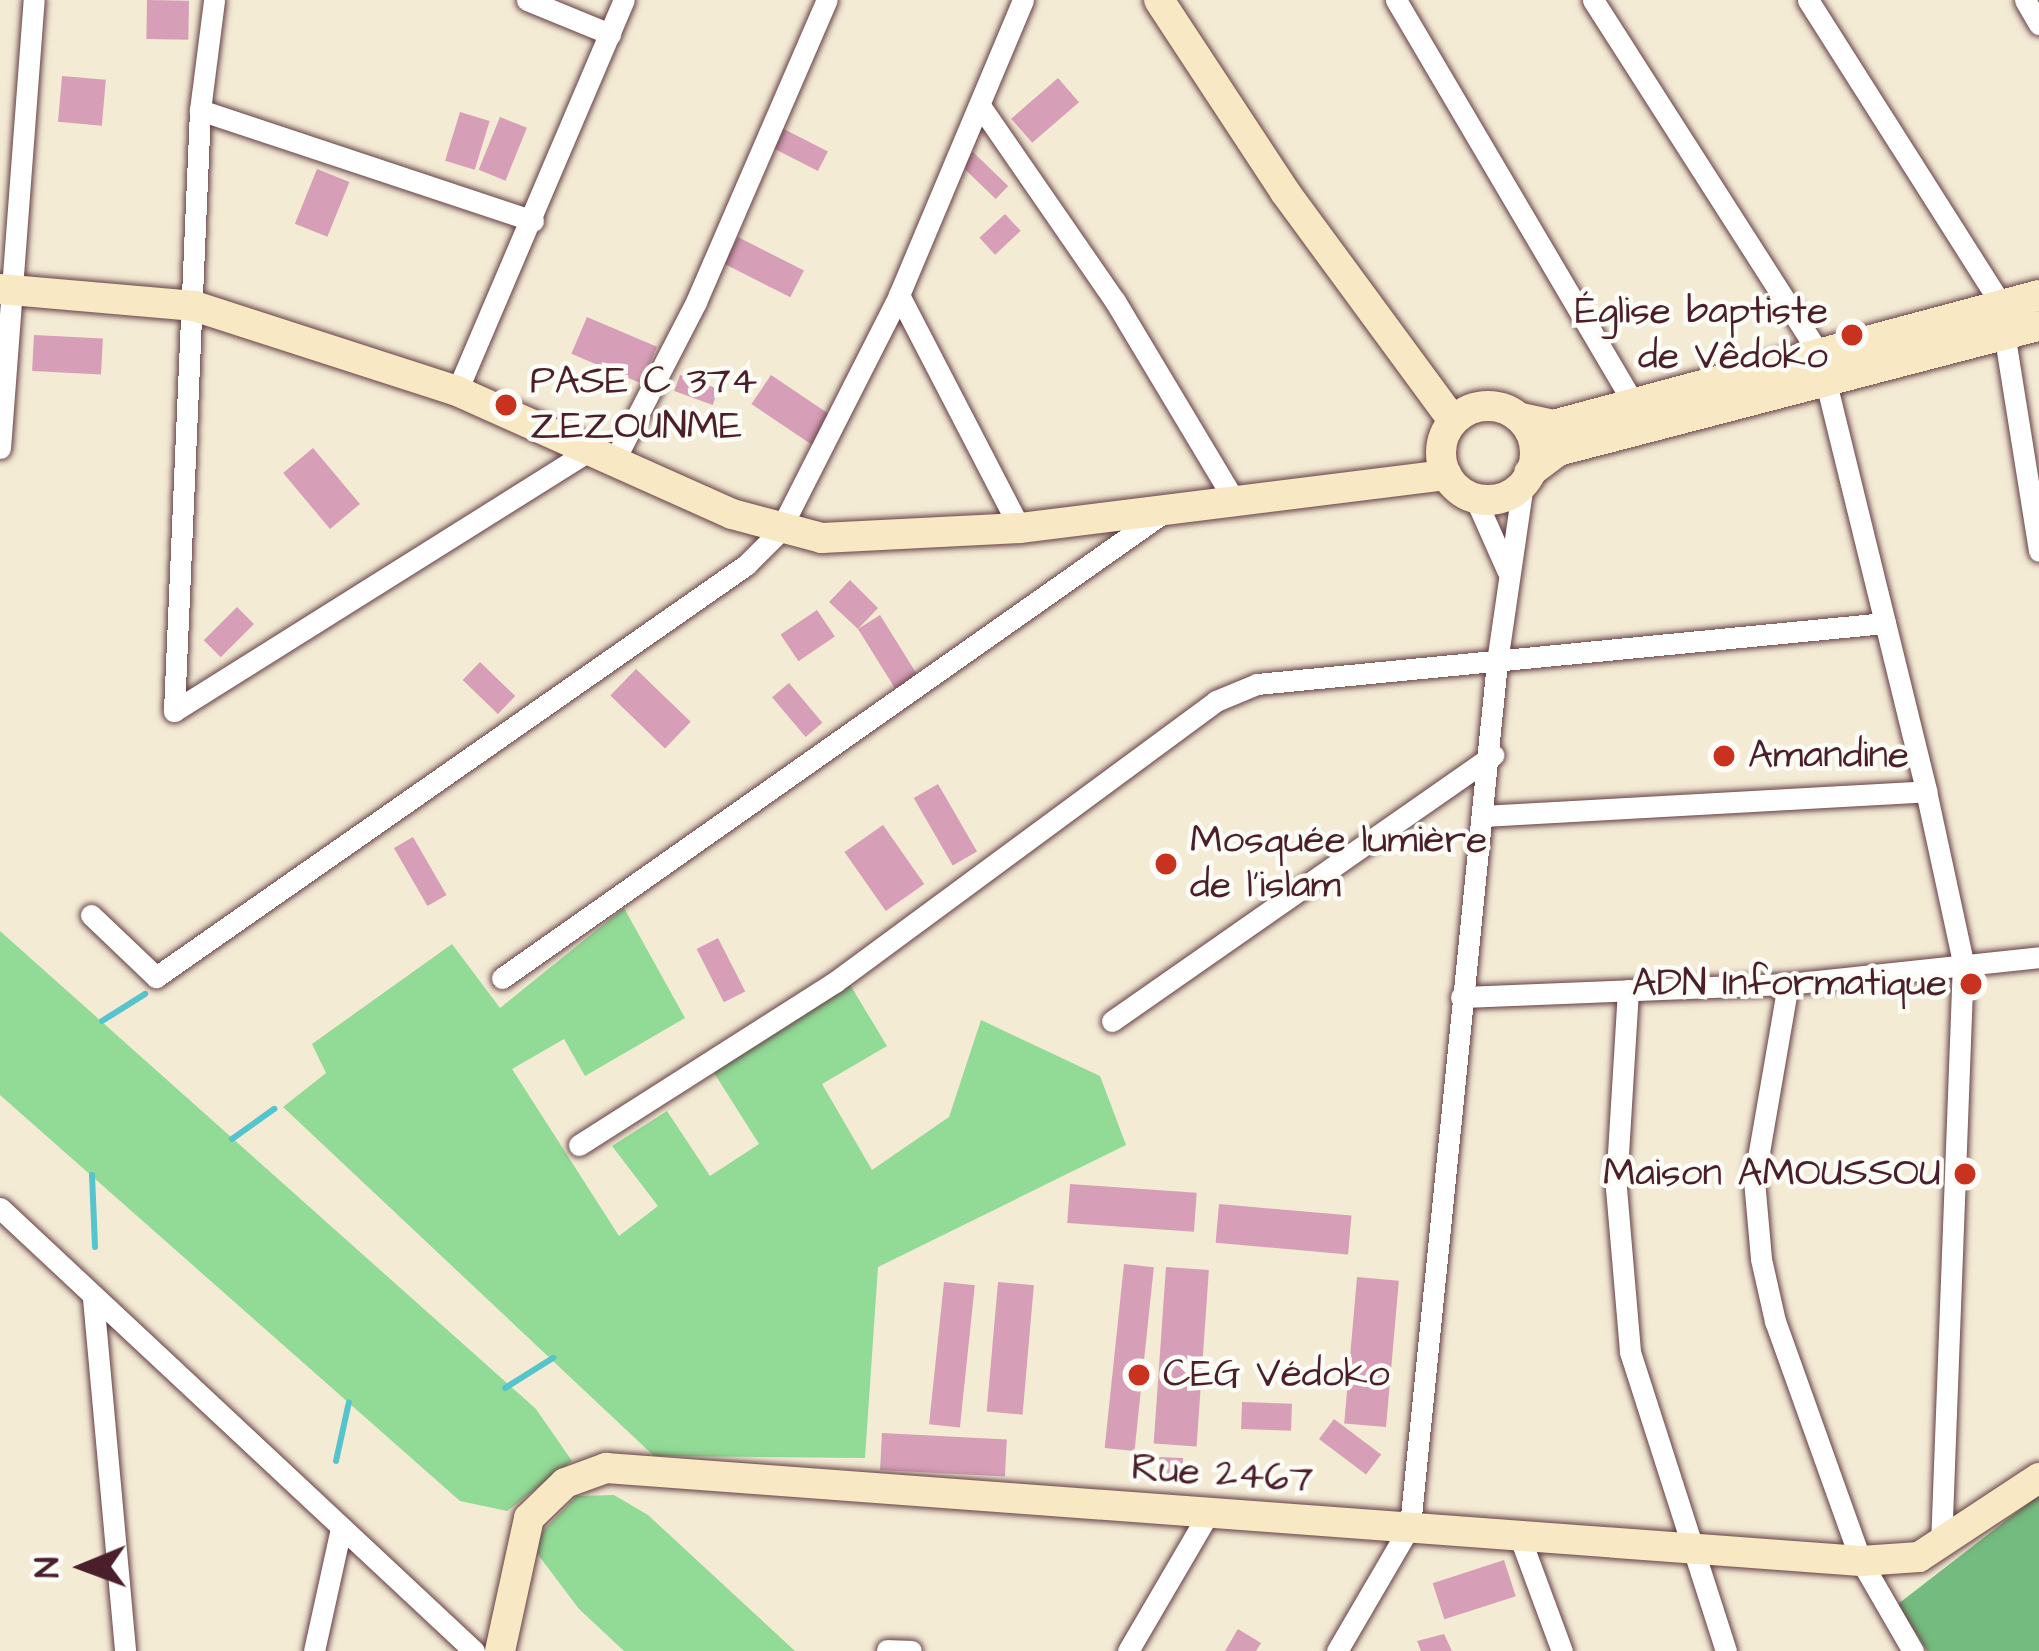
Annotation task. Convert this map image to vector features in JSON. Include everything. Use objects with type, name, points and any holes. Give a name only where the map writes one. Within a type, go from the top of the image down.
[{"type":"street","points":[[0,448],[5,289],[34,0]]},
{"type":"street","points":[[214,0],[200,110],[174,711],[602,455],[696,302],[827,0]]},
{"type":"street","points":[[527,0],[610,34]]},
{"type":"street","points":[[457,391],[624,0]]},
{"type":"street","points":[[91,915],[156,977],[746,566],[779,532],[899,295],[1023,0]]},
{"type":"street","points":[[1396,0],[1634,404]]},
{"type":"street","points":[[1593,0],[1822,368],[1926,791],[1964,962],[1941,1544]]},
{"type":"street","points":[[1808,0],[2003,316],[2039,551]]},
{"type":"street","points":[[2025,0],[2039,24]]},
{"type":"street","points":[[1171,4],[1285,192],[1429,381],[1509,577]]},
{"type":"street","points":[[981,107],[1115,301],[1236,502]]},
{"type":"street","points":[[200,110],[533,221]]},
{"type":"street","points":[[5,289],[194,306],[457,391],[779,532],[859,541],[1163,513],[1349,486],[1453,438],[1490,406],[1553,424],[1822,368]]},
{"type":"street","points":[[899,295],[1020,528]]},
{"type":"street","points":[[1476,500],[1503,498],[1558,452],[2003,316],[2039,295]]},
{"type":"street","points":[[2003,316],[2039,326]]},
{"type":"street","points":[[1344,1646],[1410,1526],[1461,997],[1494,755],[1497,662],[1533,442],[1521,418]]},
{"type":"street","points":[[502,978],[1163,513]]},
{"type":"street","points":[[580,1145],[835,982],[1216,701],[1275,681],[1885,623]]},
{"type":"street","points":[[1112,1021],[1494,755]]},
{"type":"street","points":[[1484,816],[1926,791]]},
{"type":"street","points":[[1461,997],[1788,984],[2039,957]]},
{"type":"street","points":[[1788,984],[1754,1180],[1761,1259],[1775,1321],[1861,1561],[1913,1651]]},
{"type":"street","points":[[1628,991],[1619,1270],[1642,1404],[1726,1651]]},
{"type":"street","points":[[0,1208],[340,1533],[474,1651]]},
{"type":"street","points":[[93,1298],[125,1651]]},
{"type":"street","name":"Rue 2467","points":[[500,1651],[529,1518],[585,1471],[1519,1535],[1687,1542],[1861,1561],[1919,1557],[2039,1478]]},
{"type":"street","points":[[1128,1651],[1208,1514]]},
{"type":"street","points":[[314,1651],[340,1533]]},
{"type":"street","points":[[1519,1535],[1562,1651]]},
{"type":"street","points":[[887,1650],[911,1651]]},
{"type":"green space","points":[[624,908],[685,1018],[585,1076],[564,1039],[512,1069],[619,1236],[658,1206],[612,1146],[667,1111],[710,1176],[759,1144],[711,1068],[849,983],[887,1046],[822,1084],[872,1170],[949,1117],[981,1020],[1100,1076],[1126,1145],[878,1267],[865,1458],[654,1456],[283,1107],[326,1073],[312,1044],[452,944],[500,1008]]},
{"type":"green space","points":[[0,931],[536,1409],[572,1461],[507,1511],[460,1501],[0,1095]]},
{"type":"green space","points":[[614,1495],[648,1515],[795,1651],[624,1651],[579,1609],[530,1544],[577,1496]]},
{"type":"green space","points":[[2039,1495],[2039,1651],[1927,1651],[1898,1604]]},
{"type":"building","points":[[147,0],[189,1],[188,40],[146,39]]},
{"type":"building","points":[[62,76],[106,80],[102,126],[58,122]]},
{"type":"building","points":[[1058,78],[1079,102],[1032,143],[1011,119]]},
{"type":"building","points":[[460,112],[490,121],[475,170],[445,161]]},
{"type":"building","points":[[500,117],[527,128],[506,181],[479,170]]},
{"type":"building","points":[[778,126],[828,151],[818,171],[768,146]]},
{"type":"building","points":[[973,152],[1008,186],[996,199],[960,165]]},
{"type":"building","points":[[317,169],[349,182],[327,237],[295,224]]},
{"type":"building","points":[[1005,214],[1021,231],[995,255],[979,238]]},
{"type":"building","points":[[738,237],[804,271],[790,297],[724,264]]},
{"type":"building","points":[[587,317],[657,347],[641,384],[571,354]]},
{"type":"building","points":[[34,335],[103,339],[101,375],[32,371]]},
{"type":"building","points":[[680,375],[719,389],[713,405],[674,391]]},
{"type":"building","points":[[771,375],[835,418],[815,447],[751,404]]},
{"type":"building","points":[[313,448],[360,504],[330,529],[283,473]]},
{"type":"building","points":[[850,580],[878,608],[858,629],[829,602]]},
{"type":"building","points":[[237,607],[254,624],[221,657],[204,640]]},
{"type":"building","points":[[817,610],[835,637],[798,661],[781,635]]},
{"type":"building","points":[[880,615],[918,676],[896,690],[858,629]]},
{"type":"building","points":[[480,662],[515,696],[498,714],[463,680]]},
{"type":"building","points":[[636,669],[691,722],[665,748],[610,696]]},
{"type":"building","points":[[789,683],[822,723],[806,737],[772,697]]},
{"type":"building","points":[[938,784],[977,852],[953,866],[914,798]]},
{"type":"building","points":[[883,825],[924,884],[886,911],[844,852]]},
{"type":"building","points":[[413,837],[447,895],[427,906],[394,848]]},
{"type":"building","points":[[718,938],[745,991],[724,1002],[697,949]]},
{"type":"building","points":[[1070,1184],[1197,1193],[1194,1232],[1067,1223]]},
{"type":"building","points":[[1219,1204],[1351,1216],[1348,1254],[1216,1243]]},
{"type":"building","points":[[1124,1264],[1154,1267],[1134,1451],[1105,1448]]},
{"type":"building","points":[[1166,1267],[1209,1270],[1197,1447],[1154,1444]]},
{"type":"building","points":[[1357,1277],[1399,1281],[1386,1427],[1344,1423]]},
{"type":"building","points":[[944,1282],[975,1285],[960,1427],[929,1424]]},
{"type":"building","points":[[998,1282],[1034,1285],[1023,1415],[987,1412]]},
{"type":"building","points":[[1242,1402],[1292,1404],[1291,1431],[1241,1429]]},
{"type":"building","points":[[1334,1419],[1381,1455],[1366,1474],[1319,1439]]},
{"type":"building","points":[[882,1433],[1007,1440],[1005,1476],[880,1470]]},
{"type":"building","points":[[1157,1457],[1183,1458],[1182,1477],[1156,1476]]},
{"type":"building","points":[[1504,1560],[1516,1596],[1444,1619],[1433,1583]]},
{"type":"building","points":[[1238,1629],[1261,1643],[1256,1651],[1225,1651]]},
{"type":"building","points":[[1444,1634],[1452,1651],[1421,1651],[1417,1641]]},
{"type":"waterway","points":[[102,1021],[145,994]]},
{"type":"waterway","points":[[232,1139],[274,1109]]},
{"type":"waterway","points":[[92,1175],[95,1247]]},
{"type":"waterway","points":[[505,1388],[553,1358]]},
{"type":"waterway","points":[[336,1461],[349,1402]]},
{"type":"place","name":"Église baptiste de Vêdoko","points":[[1852,335]]},
{"type":"place","name":"PASE C 374 ZEZOUNME","points":[[506,405]]},
{"type":"place","name":"Amandine","points":[[1724,756]]},
{"type":"place","name":"Mosquée lumière de l'islam","points":[[1166,864]]},
{"type":"place","name":"ADN Informatique","points":[[1971,984]]},
{"type":"place","name":"Maison AMOUSSOU","points":[[1965,1174]]},
{"type":"place","name":"CEG Védoko","points":[[1139,1375]]}]
